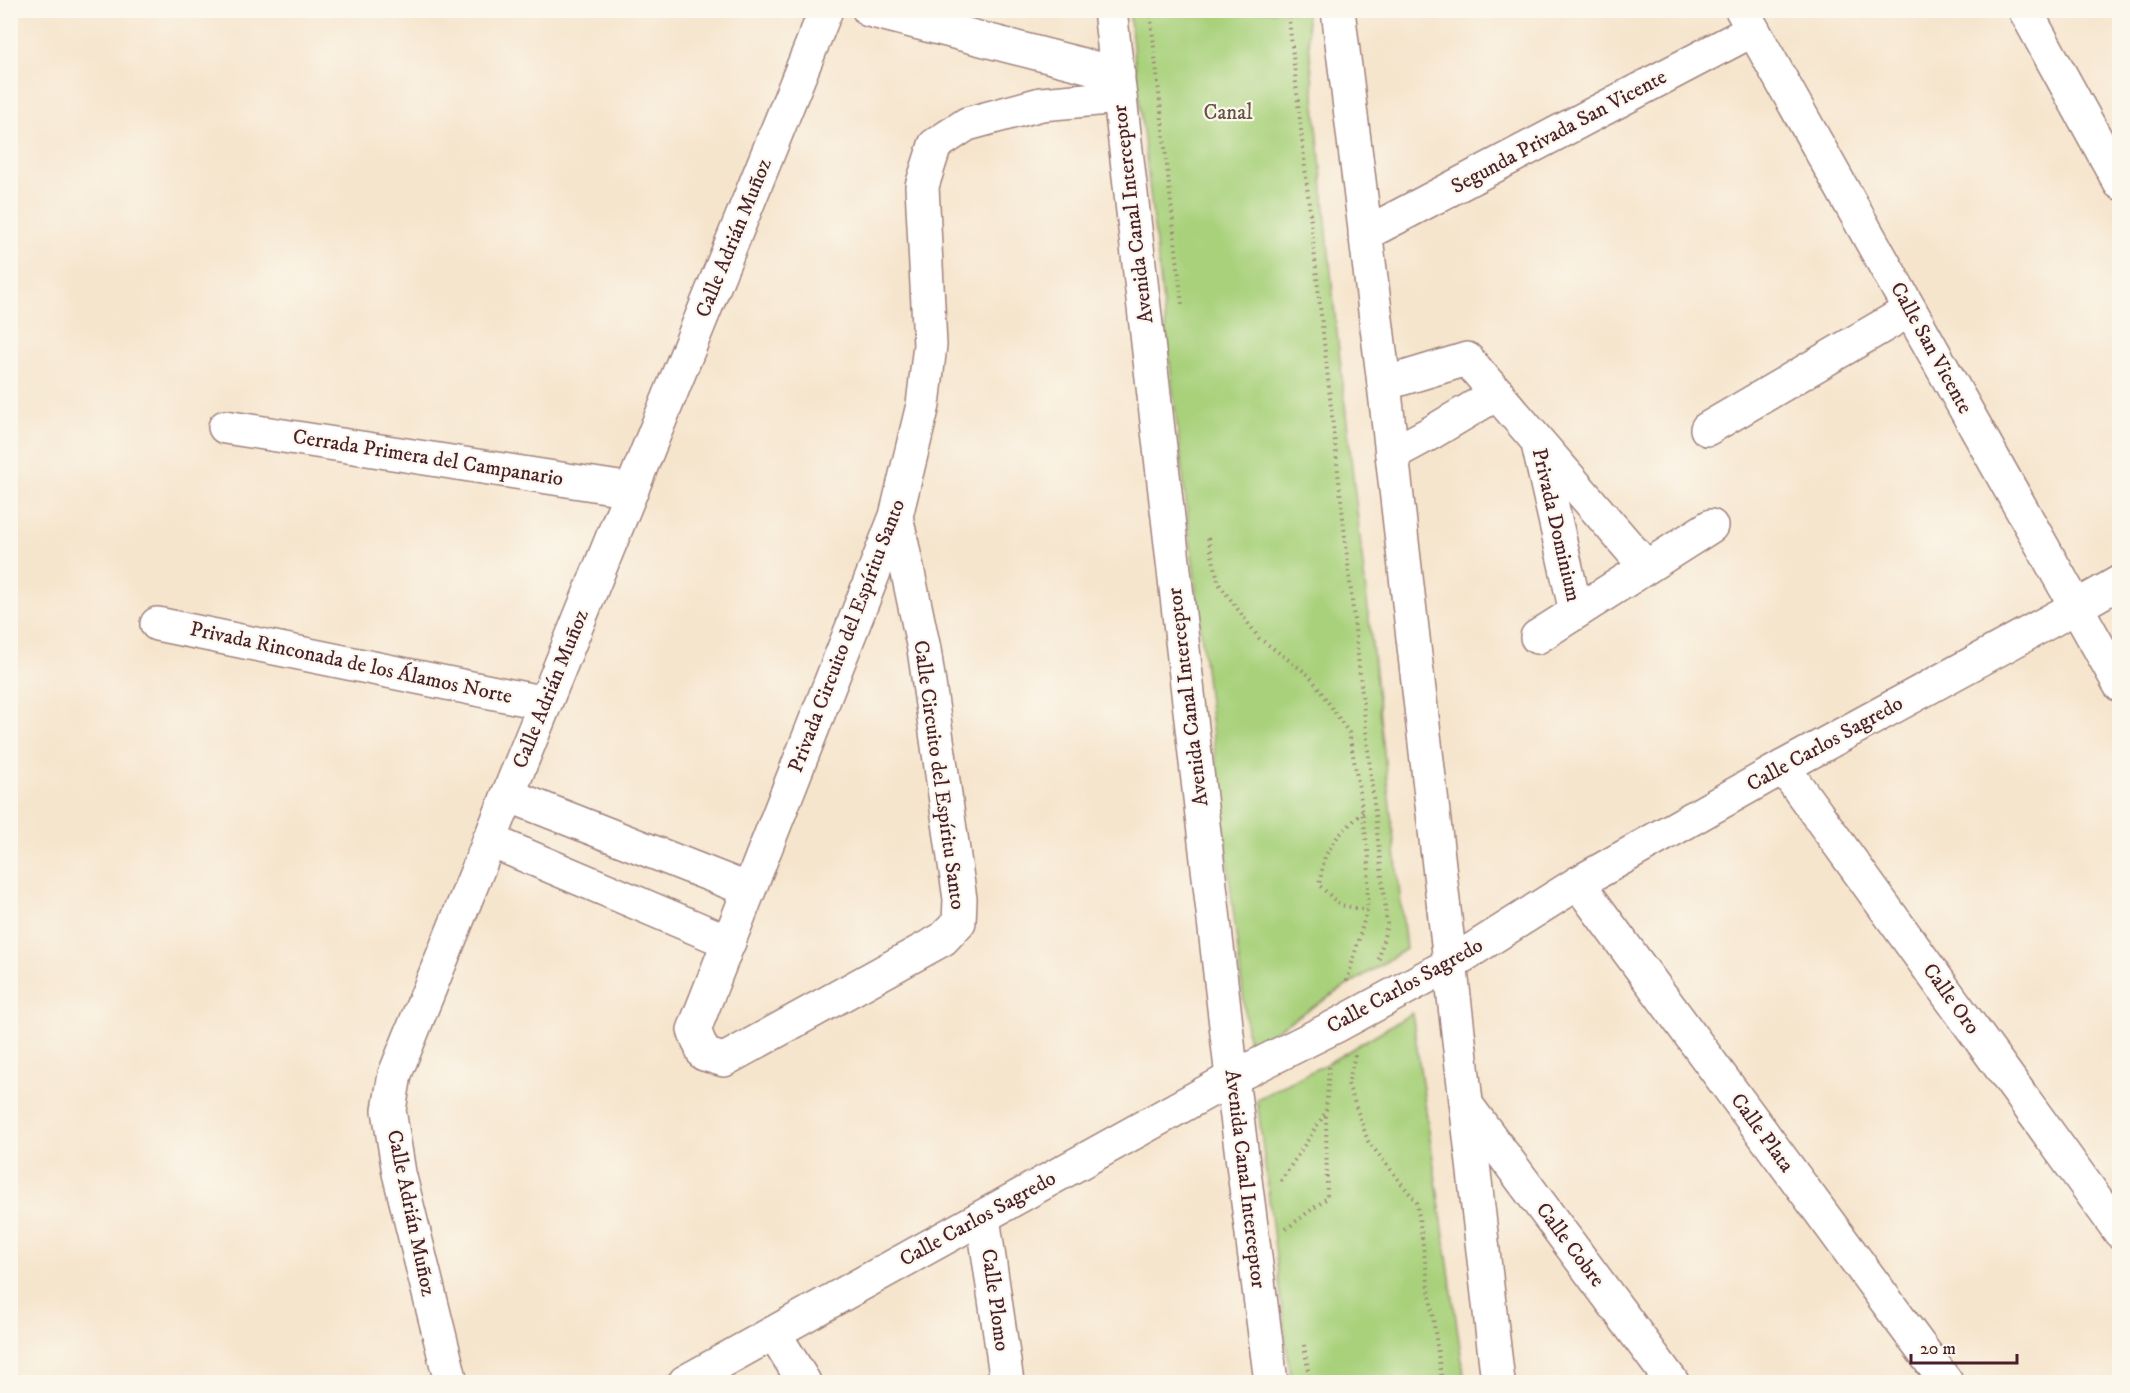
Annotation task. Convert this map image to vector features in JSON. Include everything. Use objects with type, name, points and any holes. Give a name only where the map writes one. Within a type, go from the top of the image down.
[{"type":"street","name":"Calle Adrián Muñoz","points":[[451,1383],[399,1173],[389,1110],[395,1074],[826,10]]},
{"type":"street","points":[[869,10],[1119,85]]},
{"type":"street","name":"Avenida Canal Interceptor","points":[[1110,10],[1232,1078],[1271,1383]]},
{"type":"street","points":[[1338,10],[1384,384],[1498,1383]]},
{"type":"street","points":[[2025,10],[2120,183]]},
{"type":"street","name":"Segunda Privada San Vicente","points":[[1365,234],[1747,20]]},
{"type":"street","name":"Calle San Vicente","points":[[1747,20],[2120,685]]},
{"type":"street","name":"Privada Circuito del Espíritu Santo","points":[[705,1054],[694,1030],[896,516],[923,405],[930,345],[922,186],[935,145],[967,123],[1119,85]]},
{"type":"street","points":[[1707,429],[1910,310]]},
{"type":"street","name":"Privada Dominium","points":[[1384,384],[1467,358],[1646,567]]},
{"type":"street","points":[[1392,454],[1498,393]]},
{"type":"street","name":"Cerrada Primera del Campanario","points":[[225,427],[632,490]]},
{"type":"street","name":"Privada Dominium","points":[[1537,438],[1576,612]]},
{"type":"street","name":"Calle Circuito del Espíritu Santo","points":[[705,1054],[724,1060],[943,939],[959,922],[960,899],[924,649],[896,516]]},
{"type":"street","name":"Privada Dominium","points":[[1537,638],[1711,526]]},
{"type":"street","name":"Calle Carlos Sagredo","points":[[685,1383],[1232,1078],[1367,1010],[1450,964],[1578,883],[1783,766],[2120,582]]},
{"type":"street","name":"Privada Rinconada de los Álamos Norte","points":[[157,624],[545,704]]},
{"type":"street","name":"Calle Oro","points":[[1783,766],[2120,1232]]},
{"type":"street","points":[[508,795],[749,890]]},
{"type":"street","points":[[489,840],[729,942]]},
{"type":"street","name":"Calle Plata","points":[[1578,883],[1946,1383]]},
{"type":"street","name":"Calle Cobre","points":[[1468,1107],[1672,1383]]},
{"type":"street","name":"Calle Plomo","points":[[983,1217],[1007,1383]]},
{"type":"street","points":[[774,1333],[804,1383]]},
{"type":"path","points":[[1150,10],[1183,315]]},
{"type":"path","points":[[1288,10],[1387,924],[1348,1084],[1368,1142],[1417,1203],[1442,1383]]},
{"type":"path","points":[[1207,533],[1219,584],[1259,638],[1310,676],[1349,733],[1363,812],[1368,858],[1367,910],[1336,1026],[1330,1062],[1326,1112],[1327,1198],[1286,1229],[1284,1218]]},
{"type":"path","points":[[1363,812],[1338,836],[1325,856],[1319,885],[1340,905],[1367,910]]},
{"type":"path","points":[[1278,1184],[1326,1112]]},
{"type":"path","points":[[1303,1335],[1310,1383]]},
{"type":"green space","name":"Canal","points":[[1129,11],[1306,11],[1335,315],[1406,949],[1249,1047]]},
{"type":"green space","points":[[1412,1013],[1465,1382],[1291,1382],[1257,1099],[1330,1062]]}]
